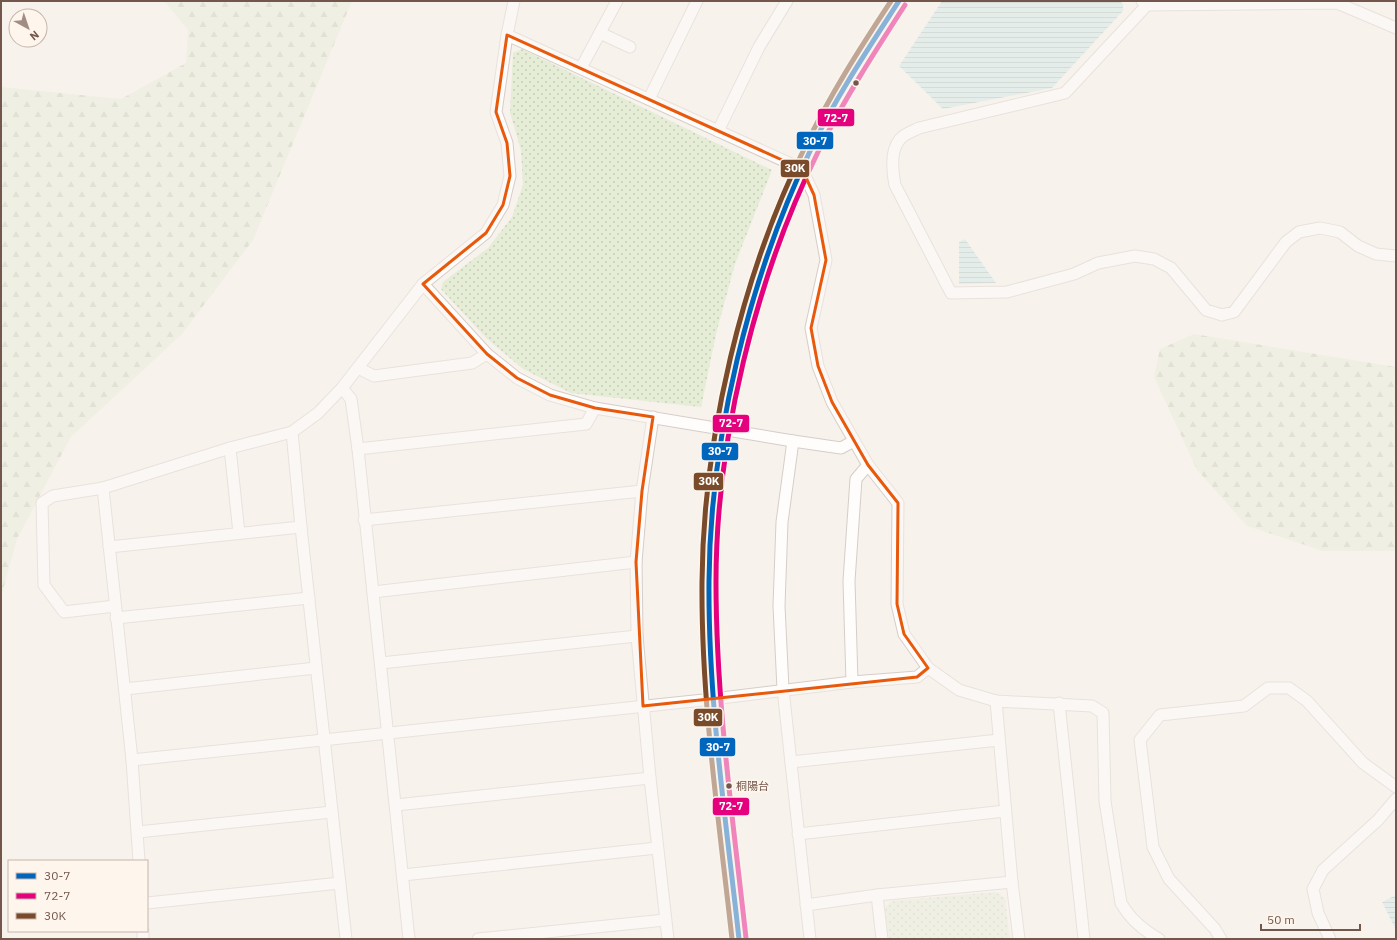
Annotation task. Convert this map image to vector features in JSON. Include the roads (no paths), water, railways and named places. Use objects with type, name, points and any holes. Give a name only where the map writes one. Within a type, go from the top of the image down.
[{"type":"street","points":[[115,606],[64,612],[44,585],[42,503],[53,496],[103,488],[230,448],[292,432],[318,413],[342,388],[423,284],[486,233],[503,206],[510,176],[507,143],[496,112],[507,35],[514,1]]},
{"type":"street","points":[[581,68],[617,1]]},
{"type":"street","points":[[649,99],[697,1]]},
{"type":"street","points":[[718,131],[759,47],[787,1]]},
{"type":"street","points":[[739,939],[713,699],[709,580],[713,513],[723,428],[735,371],[757,294],[778,229],[802,169],[866,52],[899,1]]},
{"type":"street","points":[[1396,28],[1338,2],[1144,3],[1064,93],[919,128],[900,138],[894,148],[892,169],[895,184],[951,293],[1007,292],[1074,274],[1098,263],[1135,256],[1154,259],[1171,268],[1206,310],[1222,315],[1234,312],[1286,242],[1299,232],[1320,228],[1340,232],[1358,246],[1376,254],[1396,256]]},
{"type":"street","points":[[600,33],[630,47]]},
{"type":"street","points":[[507,35],[802,169],[814,195],[826,260],[812,328],[818,366],[832,402],[868,465],[898,503],[897,604],[904,634],[928,668],[960,690],[996,701],[1059,703],[1092,706],[1103,713],[1105,801],[1121,903],[1128,916],[1146,936],[1159,939]]},
{"type":"street","points":[[423,284],[487,354],[517,378],[550,395],[595,408],[723,428],[793,441],[841,448],[854,441]]},
{"type":"street","points":[[358,368],[374,376],[472,363],[487,354]]},
{"type":"street","points":[[342,388],[351,399],[358,449],[364,520],[389,734],[409,939]]},
{"type":"street","points":[[358,449],[586,424],[595,408]]},
{"type":"street","points":[[653,417],[642,491],[636,562],[637,636],[657,848],[668,939]]},
{"type":"street","points":[[292,432],[346,939]]},
{"type":"street","points":[[793,441],[782,522],[779,591],[783,689],[810,939]]},
{"type":"street","points":[[230,448],[239,533]]},
{"type":"street","points":[[852,682],[849,581],[856,479],[868,465]]},
{"type":"street","points":[[103,488],[132,760],[139,860]]},
{"type":"street","points":[[364,520],[642,491]]},
{"type":"street","points":[[109,547],[301,527]]},
{"type":"street","points":[[373,592],[636,562]]},
{"type":"street","points":[[116,618],[309,598]]},
{"type":"street","points":[[381,663],[637,636]]},
{"type":"street","points":[[125,689],[316,668]]},
{"type":"street","points":[[132,760],[713,699],[783,689],[917,677],[928,668]]},
{"type":"street","points":[[1221,939],[1215,929],[1169,879],[1153,847],[1140,740],[1160,715],[1244,706],[1268,688],[1289,688],[1307,702],[1364,763],[1396,787]]},
{"type":"street","points":[[996,701],[1005,811],[1019,939]]},
{"type":"street","points":[[1059,703],[1084,939]]},
{"type":"street","points":[[791,762],[999,740]]},
{"type":"street","points":[[396,805],[650,778]]},
{"type":"street","points":[[1330,939],[1318,914],[1313,888],[1323,870],[1378,820],[1396,799]]},
{"type":"street","points":[[798,834],[1005,811]]},
{"type":"street","points":[[138,832],[332,812]]},
{"type":"street","points":[[403,875],[657,848]]},
{"type":"street","points":[[806,905],[876,895],[1012,882]]},
{"type":"street","points":[[148,903],[340,883]]},
{"type":"street","points":[[876,895],[882,939]]},
{"type":"street","points":[[478,939],[665,920]]},
{"type":"water","points":[[942,1],[1120,1],[1123,4],[1123,11],[1052,88],[943,109],[899,66]]},
{"type":"water","points":[[965,239],[996,283],[959,284],[959,242]]},
{"type":"water","points":[[1396,895],[1396,930],[1382,902]]},
{"type":"place","name":"桐陽台","points":[[729,786]]}]
